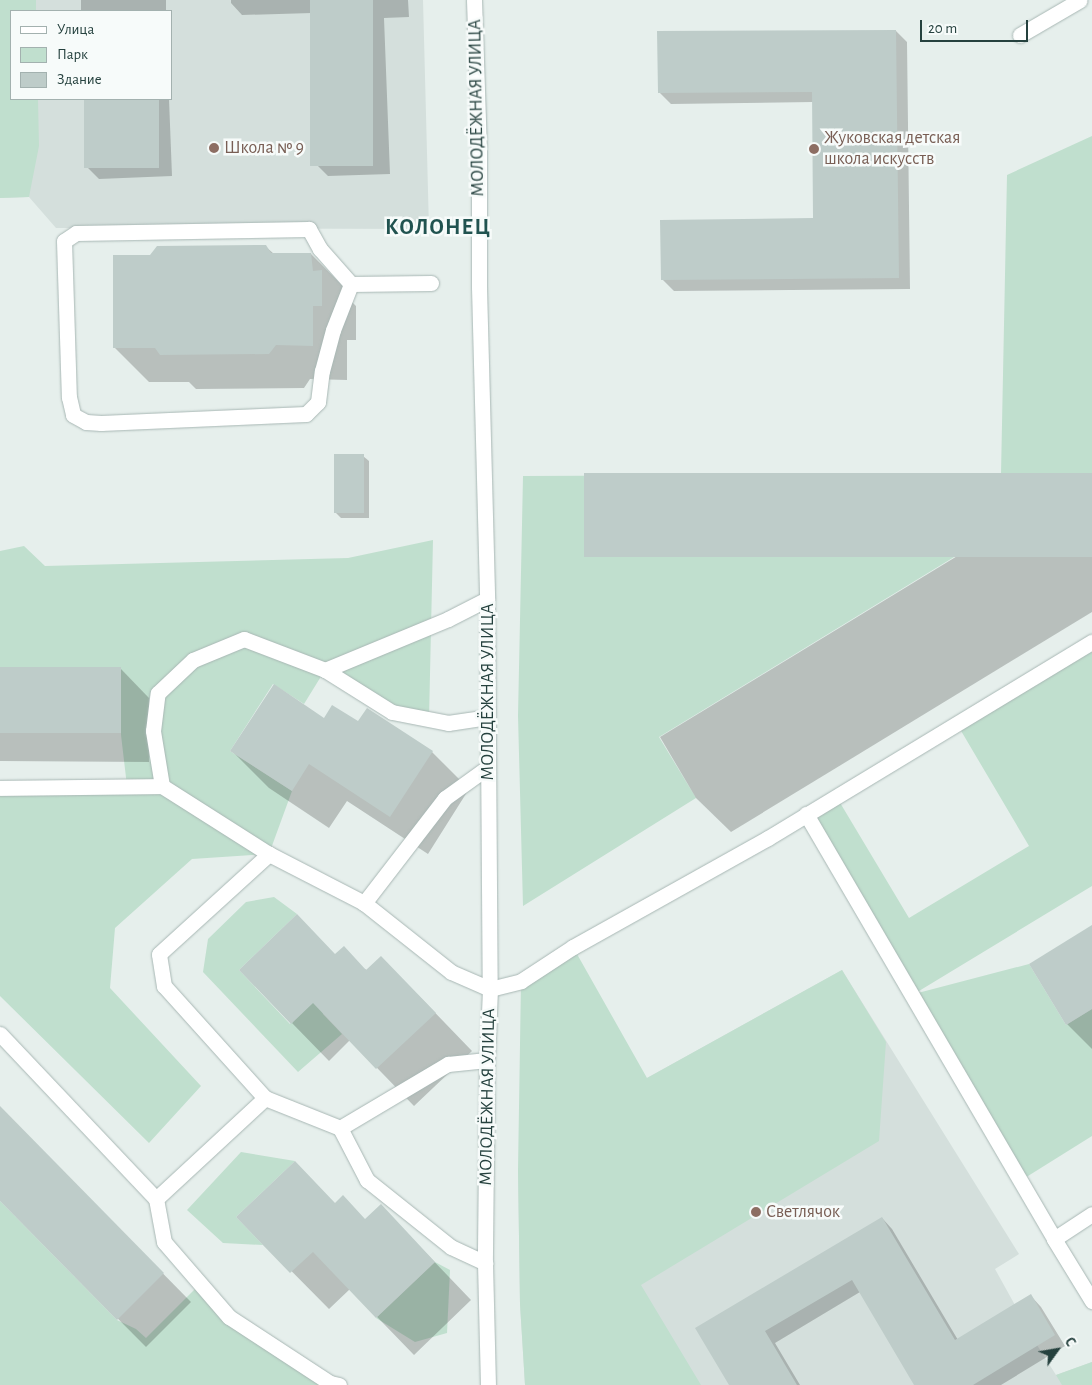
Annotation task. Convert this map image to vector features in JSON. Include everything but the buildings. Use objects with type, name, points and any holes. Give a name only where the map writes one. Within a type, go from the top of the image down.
[{"type":"street","name":"МОЛОДЁЖНАЯ УЛИЦА","points":[[474,0],[479,147],[479,287],[487,599],[490,989],[486,1060],[485,1263],[488,1385]]},
{"type":"street","points":[[1020,35],[1060,5],[1080,0]]},
{"type":"street","points":[[351,284],[333,330],[322,371],[318,402],[306,414],[101,423],[86,422],[73,415],[69,397],[64,241],[76,233],[309,229],[320,249],[351,284],[431,283]]},
{"type":"street","points":[[325,670],[448,619],[487,599]]},
{"type":"street","points":[[162,786],[153,731],[158,693],[193,660],[244,639],[325,670],[392,712],[448,723],[488,717]]},
{"type":"street","points":[[0,788],[162,786],[269,854],[364,903],[451,972],[490,989],[521,981],[574,946],[768,838],[1092,642]]},
{"type":"street","points":[[364,903],[446,798],[488,767]]},
{"type":"street","points":[[806,814],[1092,1301]]},
{"type":"street","points":[[269,854],[159,954],[164,986],[265,1098],[340,1128],[367,1180],[451,1247],[485,1263]]},
{"type":"street","points":[[0,1034],[156,1199],[164,1242],[229,1317],[330,1383],[339,1385]]},
{"type":"street","points":[[340,1128],[448,1064],[486,1060]]},
{"type":"street","points":[[156,1199],[265,1098]]},
{"type":"street","points":[[1054,1239],[1092,1214]]},
{"type":"shaded area","name":"Школа № 9","points":[[0,0],[423,0],[429,229],[56,228],[29,197],[0,198]]},
{"type":"shaded area","name":"Светлячок","points":[[842,970],[1019,1254],[995,1269],[1037,1345],[1056,1375],[1092,1362],[1092,1385],[525,1385],[520,1304],[518,1170],[647,1078]]},
{"type":"green space","points":[[0,0],[36,0],[36,10],[10,10],[10,100],[38,100],[39,146],[29,197],[0,198]]},
{"type":"green space","points":[[1092,136],[1092,473],[659,737],[696,798],[523,906],[518,716],[523,476],[1001,474],[1007,175]]},
{"type":"green space","points":[[433,540],[429,719],[392,712],[325,670],[304,704],[273,684],[230,751],[292,791],[269,854],[192,859],[115,928],[110,988],[201,1086],[149,1143],[0,996],[0,788],[127,786],[121,735],[121,668],[0,667],[0,551],[24,546],[45,566],[348,558]]},
{"type":"green space","points":[[1092,642],[1092,886],[914,994],[1029,964],[1066,1025],[1092,1009],[1092,1136],[1020,1181],[806,814],[836,796],[909,918],[1029,846],[957,724]]},
{"type":"green space","points":[[274,897],[297,914],[239,970],[290,1024],[319,997],[323,1014],[342,1034],[298,1072],[203,972],[208,939],[246,902]]},
{"type":"green space","points":[[573,947],[647,1078],[842,970],[886,1042],[879,1141],[641,1285],[701,1385],[525,1385],[520,1304],[518,1170],[521,981]]},
{"type":"green space","points":[[241,1152],[295,1161],[236,1217],[263,1245],[223,1243],[187,1210]]},
{"type":"green space","points":[[0,1201],[117,1320],[136,1329],[146,1338],[200,1284],[229,1317],[339,1385],[0,1385]]},
{"type":"green space","points":[[435,1262],[450,1270],[447,1333],[415,1342],[376,1318]]},
{"type":"green space","points":[[1092,1362],[1092,1385],[1062,1385],[1056,1375]]},
{"type":"place","name":"Школа № 9","points":[[214,148]]},
{"type":"place","name":"Жуковская детская школа искусств","points":[[814,149]]},
{"type":"place","name":"Светлячок","points":[[756,1212]]},
{"type":"district","name":"КОЛОНЕЦ","points":[[438,228]]}]
